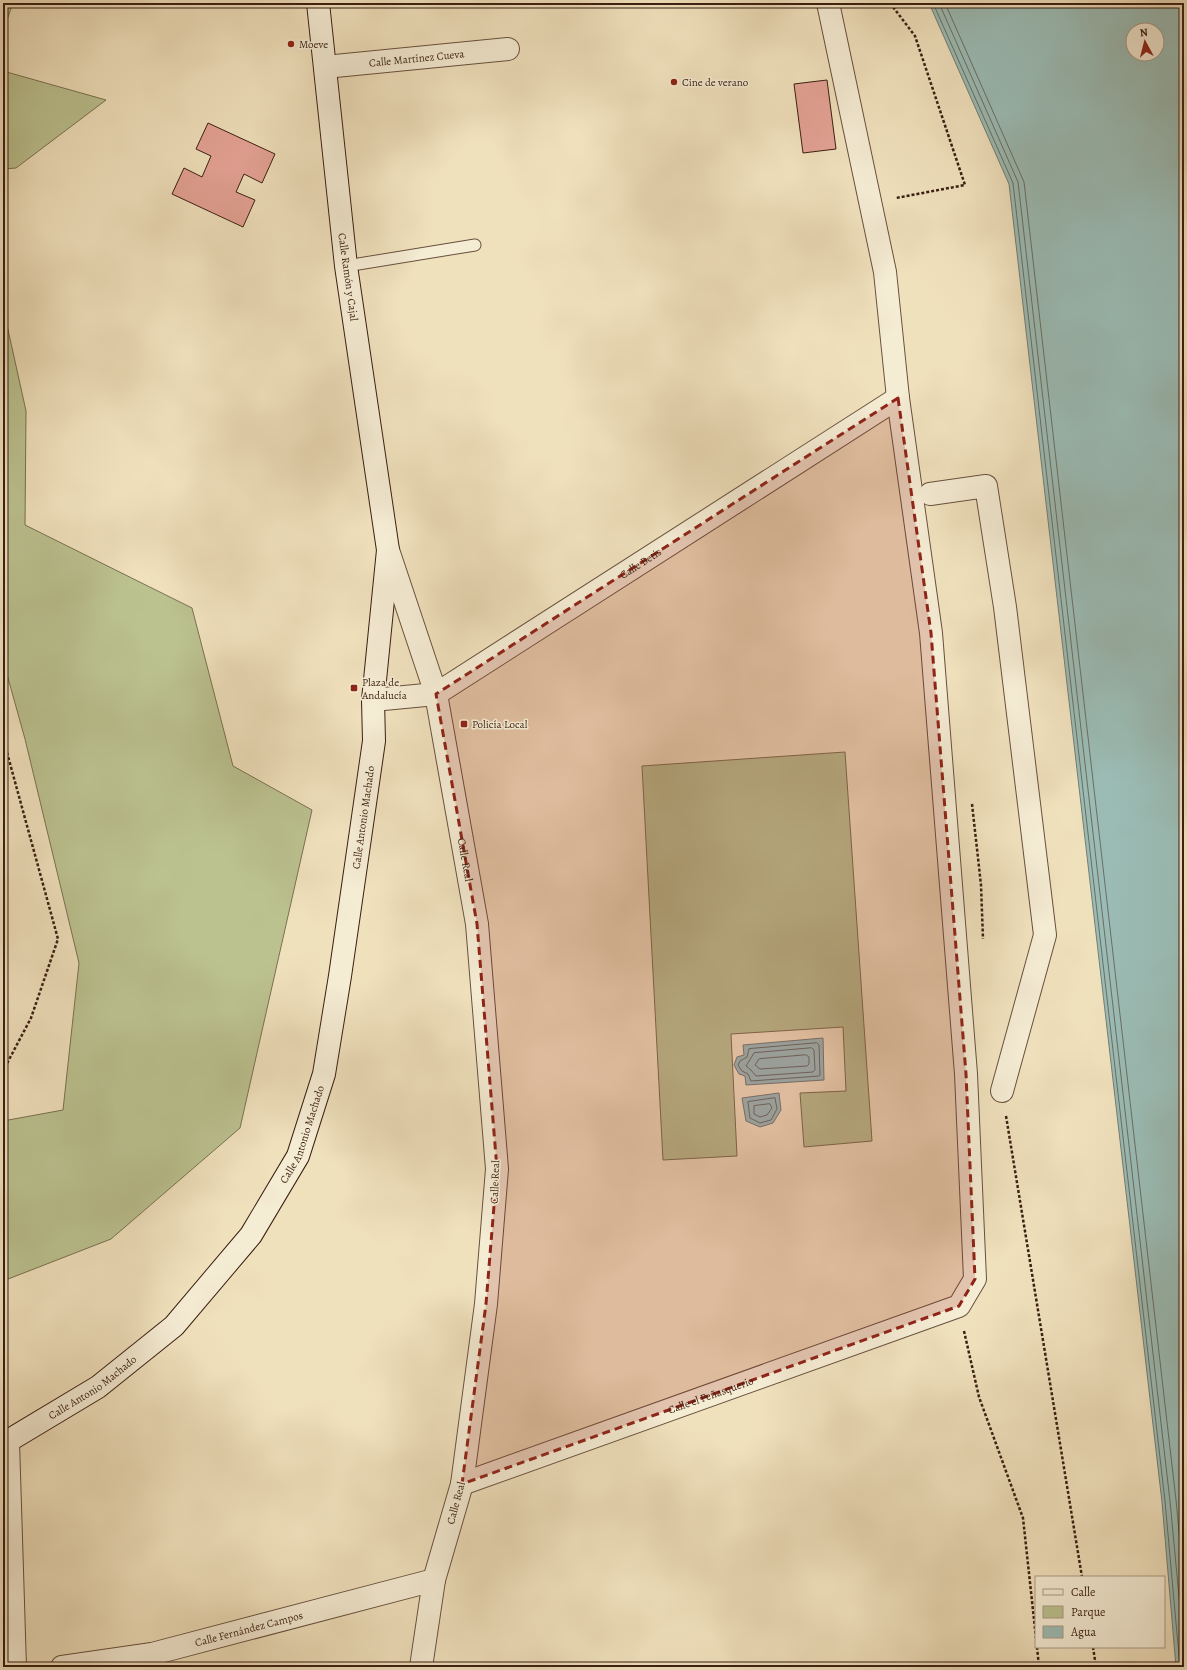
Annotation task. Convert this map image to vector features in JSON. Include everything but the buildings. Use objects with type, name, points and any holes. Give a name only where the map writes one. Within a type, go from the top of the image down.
[{"type":"street","name":"Calle Ramón y Cajal","points":[[318,3],[346,266],[388,550]]},
{"type":"street","points":[[828,3],[885,272],[898,398],[931,633],[966,1074],[975,1279],[959,1306]]},
{"type":"street","name":"Calle Martínez Cueva","points":[[325,67],[508,49]]},
{"type":"street","name":"Calle Betis","points":[[373,700],[436,694],[898,398]]},
{"type":"street","points":[[930,494],[986,486],[1005,607],[1045,935],[1002,1091]]},
{"type":"street","points":[[388,550],[436,694]]},
{"type":"street","points":[[373,700],[388,550]]},
{"type":"street","name":"Calle Real","points":[[421,1667],[434,1580],[462,1484],[486,1304],[497,1169],[477,924],[436,694]]},
{"type":"street","name":"Calle Antonio Machado","points":[[5,1443],[98,1387],[174,1326],[251,1235],[298,1156],[324,1074],[339,983],[374,741],[373,700]]},
{"type":"street","name":"Calle el Peñasquerio","points":[[462,1484],[959,1306]]},
{"type":"street","points":[[5,1443],[15,1667]]},
{"type":"street","name":"Calle Fernández Campos","points":[[62,1667],[104,1664],[152,1654],[434,1580]]},
{"type":"lane","points":[[346,266],[475,245]]},
{"type":"path","points":[[890,3],[915,36],[966,185],[891,199]]},
{"type":"path","points":[[3,738],[58,939],[31,1018],[3,1071]]},
{"type":"path","points":[[1002,1091],[1082,1576]]},
{"type":"path","points":[[959,1306],[979,1397],[1023,1518],[1035,1629]]},
{"type":"path","points":[[1037,1648],[1039,1667]]},
{"type":"path","points":[[1093,1648],[1096,1667]]},
{"type":"highlighted area","points":[[898,398],[931,633],[966,1074],[975,1279],[959,1306],[462,1484],[486,1304],[497,1169],[477,924],[436,694]]},
{"type":"green space","points":[[3,3],[13,3],[3,31]]},
{"type":"green space","points":[[3,71],[106,100],[16,168],[3,169]]},
{"type":"green space","points":[[3,307],[26,411],[25,525],[192,608],[233,766],[312,810],[240,1128],[111,1239],[3,1281],[3,1121],[63,1110],[79,963],[25,739],[3,660]]},
{"type":"green space","points":[[845,752],[872,1141],[804,1147],[800,1093],[846,1091],[843,1027],[731,1034],[737,1156],[663,1160],[642,766]]},
{"type":"water","points":[[929,3],[1184,3],[1184,1667],[1176,1667],[1162,1502],[1009,184]]},
{"type":"water","points":[[823,1038],[824,1080],[746,1085],[745,1076],[739,1074],[734,1065],[737,1057],[744,1055],[743,1045]]},
{"type":"water","points":[[779,1093],[781,1110],[773,1123],[760,1127],[746,1121],[742,1098]]},
{"type":"place","name":"Moeve","points":[[291,44]]},
{"type":"place","name":"Cine de verano","points":[[674,82]]},
{"type":"place","name":"Plaza de Andalucía","points":[[354,688]]},
{"type":"place","name":"Policía Local","points":[[464,724]]}]
